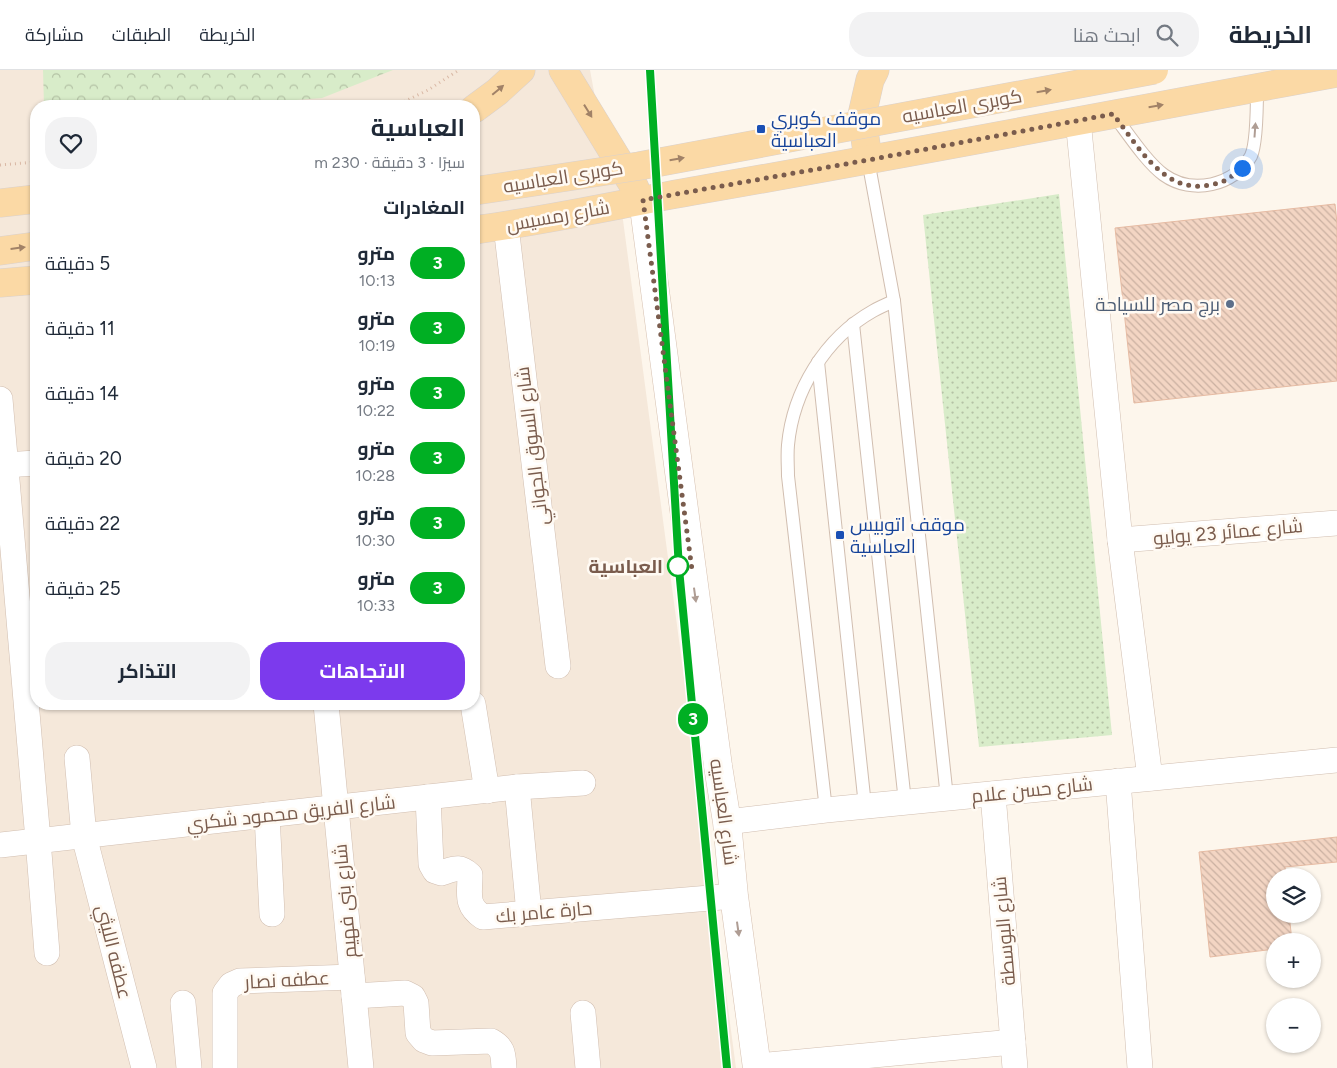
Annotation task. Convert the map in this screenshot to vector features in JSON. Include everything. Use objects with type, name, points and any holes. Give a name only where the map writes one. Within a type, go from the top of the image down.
[{"type":"main road","points":[[480,105],[498,92],[521,70]]},
{"type":"main road","points":[[563,70],[643,200]]},
{"type":"main road","points":[[868,160],[862,115],[870,80],[875,70]]},
{"type":"main road","name":"كوبرى العباسيه","points":[[480,190],[639,166],[1154,70]]},
{"type":"main road","name":"شارع رمسيس","points":[[480,229],[567,216],[643,200],[1337,73]]},
{"type":"main road","points":[[0,203],[30,200]]},
{"type":"main road","name":"شارع العباسيه","points":[[643,200],[718,766],[728,822],[734,896],[756,1067]]},
{"type":"main road","points":[[0,251],[30,247]]},
{"type":"main road","points":[[0,283],[30,280]]},
{"type":"street","points":[[1078,120],[1120,540],[1150,778]]},
{"type":"street","name":"شارع السوق الجواني","points":[[506,226],[558,666]]},
{"type":"street","points":[[0,404],[47,953]]},
{"type":"street","points":[[5,465],[30,463]]},
{"type":"street","name":"شارع عمائر 23 يوليو","points":[[1120,540],[1337,523]]},
{"type":"street","name":"شارع بنى فهيم","points":[[327,710],[361,1068]]},
{"type":"street","points":[[475,710],[487,791]]},
{"type":"street","name":"عطفه الليثي","points":[[77,758],[84,836],[144,1068]]},
{"type":"street","name":"شارع حسن علام","points":[[728,822],[826,810],[1337,760]]},
{"type":"street","points":[[1118,781],[1140,1068]]},
{"type":"street","name":"شارع الفريق محمود شكري","points":[[0,845],[583,782]]},
{"type":"street","points":[[518,788],[529,913]]},
{"type":"street","name":"شارع البوسطة","points":[[993,794],[1016,1068]]},
{"type":"street","name":"حارة عامر بك","points":[[428,798],[431,864],[435,871],[441,873],[458,868],[470,875],[470,904],[475,912],[483,917],[734,896]]},
{"type":"street","points":[[267,815],[272,914]]},
{"type":"street","name":"عطفه نصار","points":[[224,1068],[226,992],[231,984],[240,981],[353,986],[405,993],[413,997],[416,1003],[418,1033],[424,1040],[432,1043],[492,1041],[498,1045],[503,1053],[504,1068]]},
{"type":"street","points":[[182,1003],[189,1068]]},
{"type":"street","points":[[583,1013],[588,1068]]},
{"type":"street","points":[[756,1067],[1013,1042]]},
{"type":"lane","points":[[1113,114],[1153,165],[1165,176],[1180,184],[1196,186],[1213,185],[1228,178],[1242,168],[1251,155],[1257,87]]},
{"type":"lane","points":[[868,160],[894,301],[948,798]]},
{"type":"lane","points":[[826,810],[788,476],[788,446],[793,416],[803,388],[818,362],[834,342],[853,324],[873,311],[894,301]]},
{"type":"lane","points":[[853,324],[906,802]]},
{"type":"lane","points":[[818,362],[866,806]]},
{"type":"path","points":[[407,100],[428,90],[459,70]]},
{"type":"path","points":[[0,165],[30,162]]},
{"type":"shaded area","points":[[0,70],[590,70],[600,124],[617,175],[736,1068],[0,1068]]},
{"type":"green space","points":[[43,70],[393,70],[322,98],[296,100],[44,100]]},
{"type":"green space","points":[[1059,194],[1112,735],[979,747],[923,215]]},
{"type":"building","name":"برج مصر للسياحة","points":[[1335,204],[1337,223],[1337,381],[1134,403],[1115,228]]},
{"type":"building","points":[[1337,837],[1337,862],[1285,868],[1266,868],[1266,923],[1290,923],[1291,933],[1266,933],[1266,950],[1210,957],[1199,852]]},
{"type":"metro line","name":"3","points":[[650,70],[679,569],[727,1068]]},
{"type":"place","name":"موقف كوبري العباسية","points":[[761,129]]},
{"type":"place","name":"برج مصر للسياحة","points":[[1230,304]]},
{"type":"place","name":"موقف اتوبيس العباسية","points":[[840,535]]},
{"type":"place","name":"العباسية","points":[[678,566]]},
{"type":"route","points":[[678,566],[692,570],[643,200],[1113,114],[1153,165],[1165,176],[1180,184],[1196,186],[1213,185],[1228,178],[1242,168]]}]
